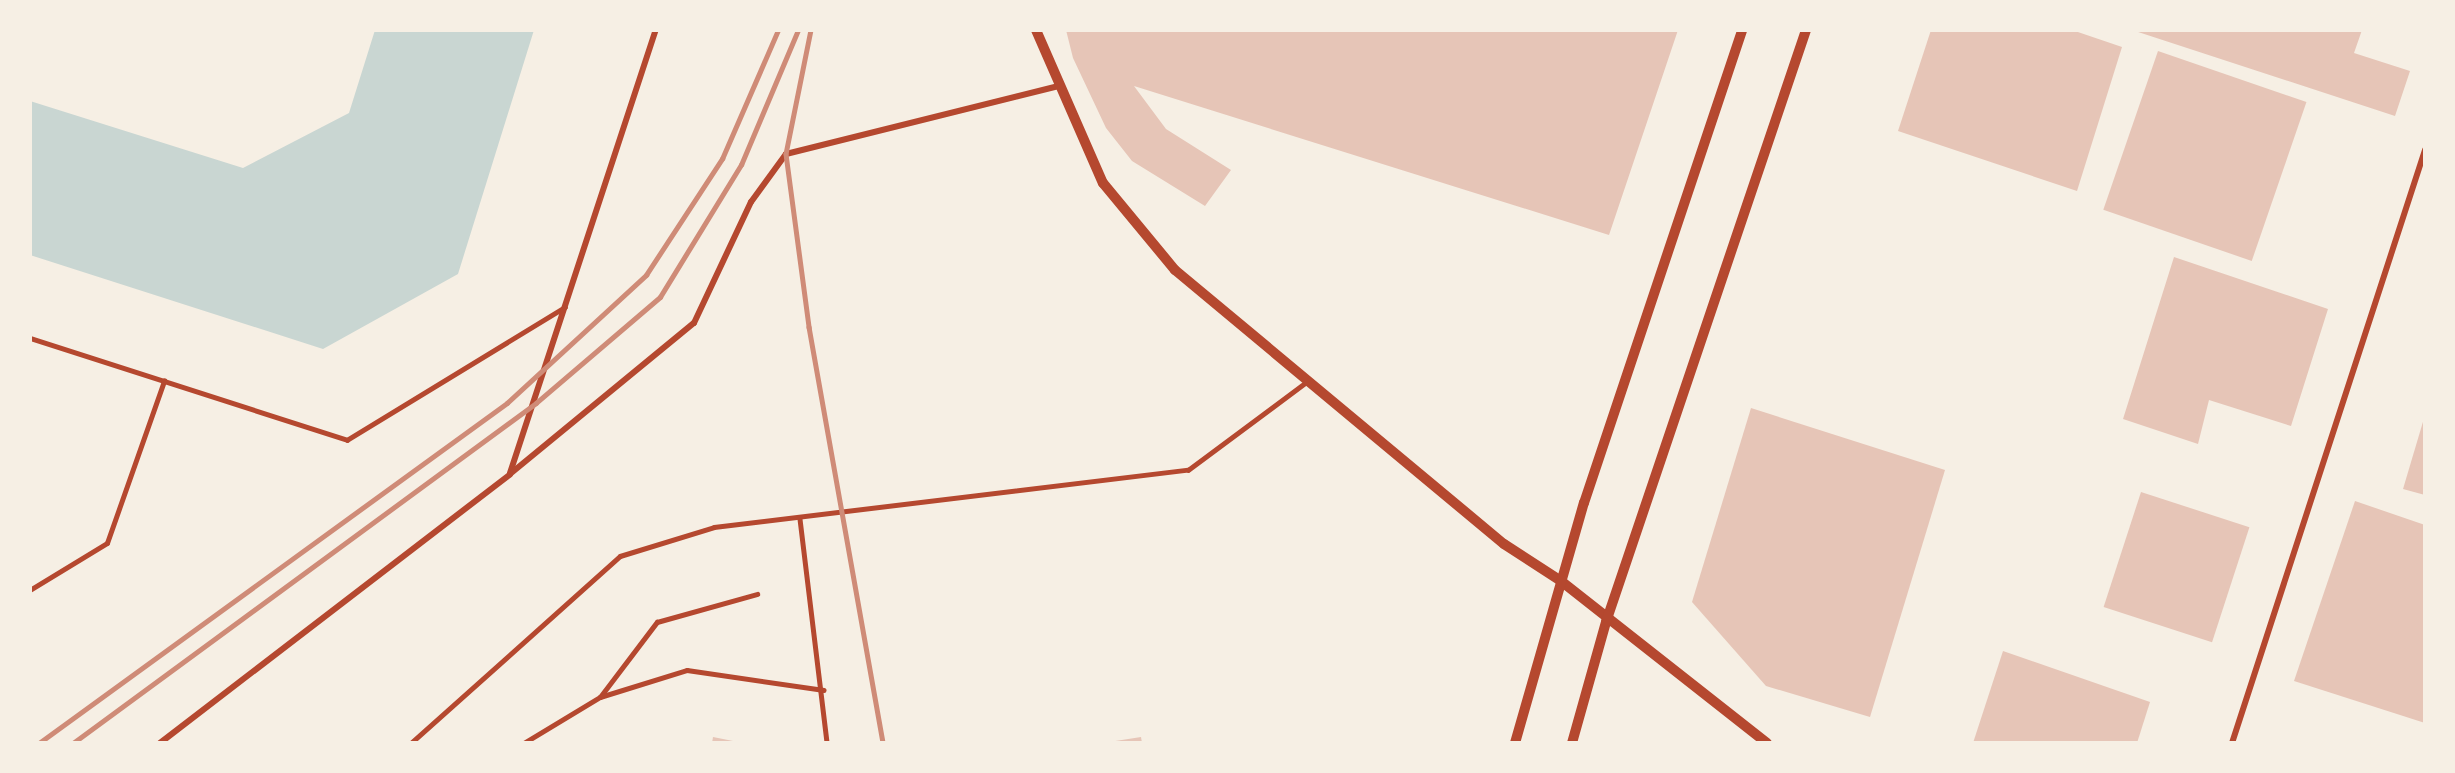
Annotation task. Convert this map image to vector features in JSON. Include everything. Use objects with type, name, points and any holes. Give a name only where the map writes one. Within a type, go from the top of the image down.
[{"type":"street","points":[[510,474],[656,30]]},
{"type":"street","points":[[1036,30],[1103,183],[1175,270],[1305,383],[1504,544],[1562,581],[1606,622],[1767,743]]},
{"type":"street","points":[[1515,743],[1562,581],[1742,30]]},
{"type":"street","points":[[1572,743],[1606,622],[1806,30]]},
{"type":"street","points":[[160,743],[510,474],[694,323],[751,202],[786,154],[1059,86]]},
{"type":"street","points":[[2232,743],[2425,150]]},
{"type":"lane","points":[[30,338],[347,440],[567,306]]},
{"type":"lane","points":[[30,590],[107,543],[164,381]]},
{"type":"lane","points":[[411,743],[620,556],[714,527],[800,519],[1188,470],[1305,383]]},
{"type":"lane","points":[[800,519],[824,690],[827,743]]},
{"type":"lane","points":[[600,697],[657,622],[757,594]]},
{"type":"lane","points":[[524,743],[600,697],[687,670],[824,690]]},
{"type":"shaded area","points":[[375,30],[534,30],[458,274],[323,349],[30,255],[30,101],[243,168],[349,113]]},
{"type":"building","points":[[1066,30],[1678,30],[1609,235],[1134,86],[1166,129],[1231,170],[1205,206],[1132,161],[1106,128],[1073,58]]},
{"type":"building","points":[[1931,30],[2072,30],[2122,47],[2077,191],[1898,131]]},
{"type":"building","points":[[2132,30],[2362,30],[2354,53],[2410,71],[2395,116]]},
{"type":"building","points":[[2158,51],[2306,102],[2252,261],[2103,210]]},
{"type":"building","points":[[2174,257],[2328,309],[2291,426],[2209,400],[2198,444],[2123,419]]},
{"type":"building","points":[[1751,408],[1945,470],[1870,717],[1766,686],[1692,602]]},
{"type":"building","points":[[2425,415],[2425,495],[2403,489]]},
{"type":"building","points":[[2141,492],[2249,527],[2212,642],[2104,607]]},
{"type":"building","points":[[2355,501],[2425,525],[2425,723],[2294,681]]},
{"type":"building","points":[[2003,651],[2150,702],[2137,743],[1973,743]]},
{"type":"building","points":[[713,737],[738,742],[738,743],[712,743]]},
{"type":"building","points":[[1141,737],[1142,743],[1109,743],[1109,742]]},
{"type":"railway","points":[[39,743],[507,403],[646,275],[722,159],[778,30]]},
{"type":"railway","points":[[73,743],[536,403],[660,297],[741,165],[798,30]]},
{"type":"railway","points":[[811,30],[786,154],[809,327],[883,743]]}]
